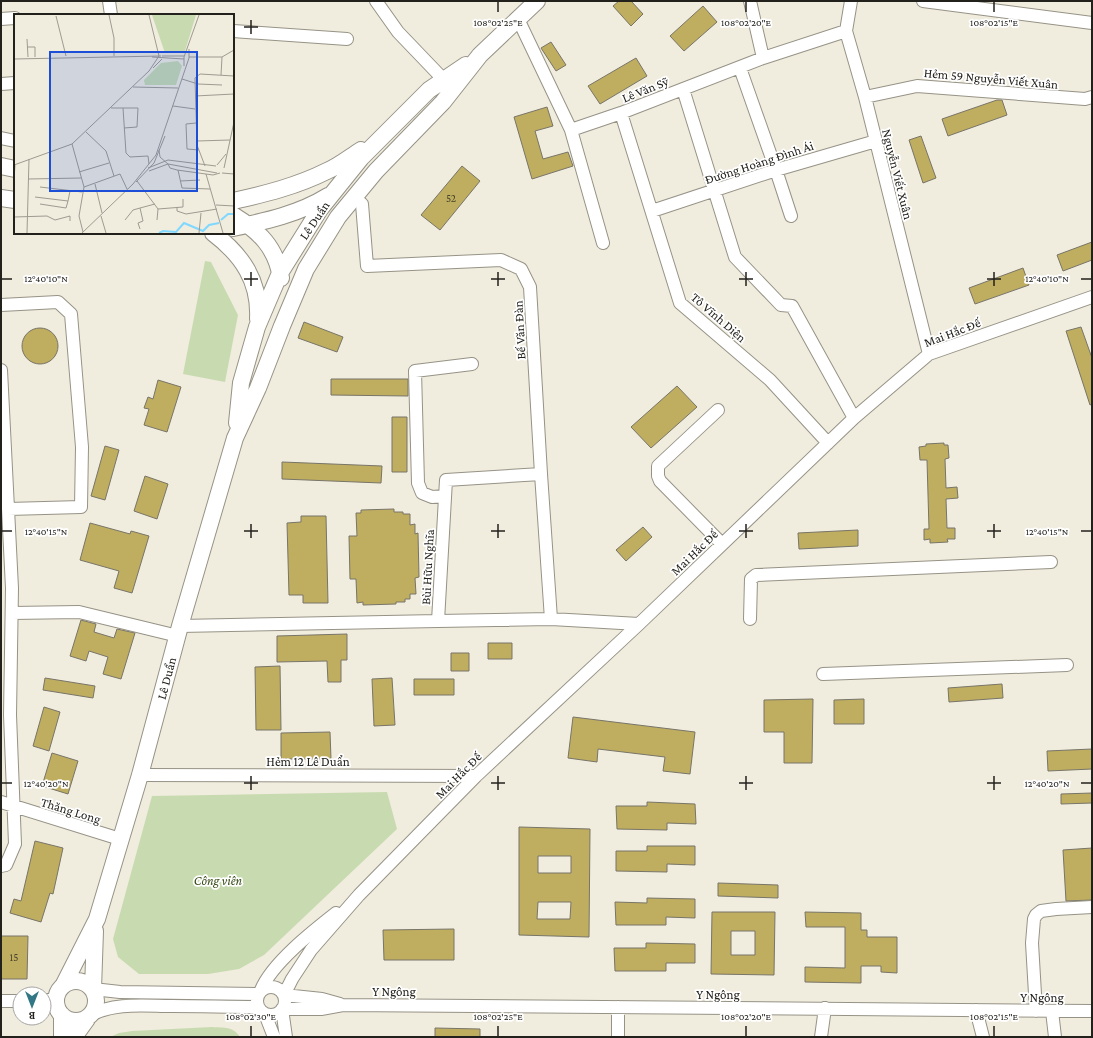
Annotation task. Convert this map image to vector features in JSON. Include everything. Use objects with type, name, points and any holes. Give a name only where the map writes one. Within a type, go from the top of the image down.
[{"type":"main road","name":"Lê Duẩn","points":[[93,989],[93,963],[97,919],[140,775],[179,631],[235,438],[258,388],[306,269],[338,217],[376,171],[443,102],[480,55],[537,1]]},
{"type":"main road","name":"Lê Duẩn","points":[[235,438],[241,383],[257,327],[280,272],[320,209],[360,158],[429,90],[480,55]]},
{"type":"main road","points":[[234,202],[294,186],[329,171],[383,136]]},
{"type":"main road","points":[[1,166],[14,169]]},
{"type":"main road","points":[[234,228],[295,212],[315,204],[376,171]]},
{"type":"main road","points":[[1,198],[14,200]]},
{"type":"main road","points":[[234,216],[249,225],[264,238],[275,255],[280,272],[283,301],[282,326]]},
{"type":"main road","points":[[214,234],[228,244],[240,258],[250,276],[256,293],[258,308],[257,327]]},
{"type":"main road","name":"Lê Duẩn","points":[[63,986],[97,919]]},
{"type":"main road","points":[[62,1037],[54,1005],[57,995],[63,986],[73,981],[79,981],[84,982],[93,989],[97,1000],[96,1006],[74,1037]]},
{"type":"main road","points":[[54,1005],[71,1020],[82,1021],[89,1017]]},
{"type":"street","points":[[109,1],[111,14]]},
{"type":"street","points":[[376,1],[398,32],[444,80]]},
{"type":"street","points":[[750,1],[763,58]]},
{"type":"street","name":"Nguyễn Viết Xuân","points":[[851,1],[846,31],[865,97],[929,354]]},
{"type":"street","points":[[923,1],[950,3],[1092,23]]},
{"type":"street","points":[[1,19],[14,18]]},
{"type":"street","points":[[518,19],[571,130],[603,244]]},
{"type":"street","points":[[234,31],[347,39]]},
{"type":"street","name":"Lê Văn Sỹ","points":[[571,130],[621,113],[763,58],[846,31]]},
{"type":"street","points":[[740,68],[791,216]]},
{"type":"street","points":[[1,84],[14,83]]},
{"type":"street","name":"Hẻm 59 Nguyễn Viết Xuân","points":[[865,97],[917,86],[1085,99],[1092,97]]},
{"type":"street","points":[[683,89],[735,257],[781,305],[792,306],[854,418]]},
{"type":"street","name":"Tô Vĩnh Diện","points":[[621,113],[680,303],[770,380],[828,443]]},
{"type":"street","points":[[1,138],[14,141]]},
{"type":"street","name":"Đường Hoàng Đình Ái","points":[[652,211],[776,170],[876,141]]},
{"type":"street","name":"Bế Văn Đàn","points":[[354,197],[362,204],[367,266],[501,260],[520,269],[530,287],[551,619]]},
{"type":"street","name":"Mai Hắc Đế","points":[[284,995],[295,974],[311,950],[359,895],[476,776],[639,624],[854,418],[929,354],[1092,297]]},
{"type":"street","points":[[1,305],[58,302],[72,314],[82,446],[81,507],[8,509]]},
{"type":"street","points":[[445,496],[432,497],[422,493],[418,483],[415,371],[472,364]]},
{"type":"street","points":[[1,370],[3,466],[8,509],[6,587],[12,613],[6,644],[5,715],[14,807],[15,844],[6,865],[1,866]]},
{"type":"street","points":[[718,410],[658,466],[658,472],[660,481],[722,544]]},
{"type":"street","name":"Bùi Hữu Nghĩa","points":[[541,474],[446,480],[438,621],[551,619],[639,624]]},
{"type":"street","points":[[750,619],[751,580],[756,575],[1051,562]]},
{"type":"street","points":[[12,613],[79,612],[179,631],[438,621]]},
{"type":"street","points":[[823,674],[1067,665]]},
{"type":"street","name":"Hẻm 12 Lê Duẩn","points":[[140,775],[476,776]]},
{"type":"street","name":"Thăng Long","points":[[1,802],[120,839]]},
{"type":"street","name":"Mai Hắc Đế","points":[[260,992],[273,969],[315,930],[359,895]]},
{"type":"street","points":[[1036,1011],[1032,943],[1034,919],[1036,915],[1041,911],[1056,908],[1092,907]]},
{"type":"street","points":[[89,1017],[99,1010],[120,1007],[176,1006],[261,1010],[274,1015],[285,1005],[282,991],[274,987],[269,987],[260,992],[176,993],[120,992],[93,989]]},
{"type":"street","points":[[260,992],[257,1002],[274,1037]]},
{"type":"street","points":[[176,993],[176,1006]]},
{"type":"street","name":"Y Ngông","points":[[284,995],[322,999],[343,1005]]},
{"type":"street","points":[[1,1001],[12,1000]]},
{"type":"street","name":"Y Ngông","points":[[282,1009],[321,1009],[343,1005],[1092,1011]]},
{"type":"street","points":[[618,1007],[618,1037]]},
{"type":"street","points":[[821,1037],[825,1008]]},
{"type":"street","points":[[282,1009],[286,1037]]},
{"type":"street","points":[[976,1010],[983,1037]]},
{"type":"street","points":[[1052,1011],[1055,1037]]},
{"type":"green space","points":[[205,261],[211,262],[238,315],[225,382],[183,374]]},
{"type":"green space","name":"Công viên","points":[[387,792],[397,829],[264,955],[239,969],[208,974],[139,974],[118,957],[113,939],[152,796]]},
{"type":"green space","points":[[212,1027],[231,1029],[240,1037],[110,1037],[119,1033],[132,1031]]},
{"type":"building","points":[[619,1],[631,1],[643,14],[631,26],[613,6]]},
{"type":"building","points":[[703,6],[717,22],[684,51],[670,36]]},
{"type":"building","points":[[551,42],[566,65],[556,71],[541,48]]},
{"type":"building","points":[[636,58],[647,76],[600,104],[588,86]]},
{"type":"building","points":[[997,100],[1002,100],[1007,115],[948,136],[942,119]]},
{"type":"building","points":[[547,107],[553,126],[535,131],[543,159],[568,152],[573,166],[532,179],[514,117]]},
{"type":"building","points":[[921,136],[936,178],[923,183],[909,140]]},
{"type":"building","points":[[462,166],[480,181],[440,230],[421,215]]},
{"type":"building","points":[[1092,242],[1092,260],[1063,271],[1057,255]]},
{"type":"building","points":[[1023,268],[1029,285],[975,304],[969,288]]},
{"type":"building","points":[[304,322],[343,337],[337,352],[298,338]]},
{"type":"building","points":[[1081,327],[1092,358],[1092,404],[1090,405],[1066,331]]},
{"type":"building","points":[[44,328],[53,333],[57,339],[57,353],[53,359],[44,364],[36,364],[27,359],[23,353],[22,342],[27,333],[33,329]]},
{"type":"building","points":[[331,379],[408,379],[408,396],[331,395]]},
{"type":"building","points":[[158,380],[181,387],[167,432],[144,425],[149,409],[144,408],[148,397],[153,399]]},
{"type":"building","points":[[677,386],[697,407],[651,448],[631,427]]},
{"type":"building","points":[[392,417],[407,417],[407,472],[392,472]]},
{"type":"building","points":[[944,443],[944,445],[948,445],[949,458],[945,459],[946,488],[957,487],[958,498],[946,499],[947,528],[955,528],[955,539],[947,539],[948,542],[930,543],[930,539],[924,540],[924,529],[929,529],[927,460],[920,460],[919,447],[926,446],[926,444]]},
{"type":"building","points":[[105,446],[119,450],[105,500],[91,496]]},
{"type":"building","points":[[282,462],[382,466],[381,483],[282,479]]},
{"type":"building","points":[[145,476],[168,484],[157,519],[134,511]]},
{"type":"building","points":[[394,509],[394,512],[410,514],[410,525],[415,524],[415,534],[418,533],[419,577],[415,578],[416,594],[410,594],[410,599],[405,599],[405,602],[396,602],[396,604],[363,605],[363,602],[357,603],[356,579],[350,579],[349,536],[357,536],[356,513],[361,513],[361,510]]},
{"type":"building","points":[[301,516],[326,516],[328,603],[303,603],[303,595],[289,595],[287,523],[301,522]]},
{"type":"building","points":[[90,523],[130,534],[131,531],[149,536],[132,593],[114,588],[119,571],[80,560]]},
{"type":"building","points":[[643,527],[652,537],[626,561],[616,550]]},
{"type":"building","points":[[858,530],[858,546],[799,549],[798,533]]},
{"type":"building","points":[[81,620],[96,624],[94,632],[114,638],[117,629],[135,633],[121,679],[103,674],[108,657],[89,651],[86,661],[70,656]]},
{"type":"building","points":[[347,634],[347,660],[341,660],[341,682],[328,682],[327,661],[277,662],[277,636]]},
{"type":"building","points":[[488,643],[512,643],[512,659],[488,659]]},
{"type":"building","points":[[451,653],[469,653],[469,671],[451,671]]},
{"type":"building","points":[[280,666],[281,730],[256,730],[255,667]]},
{"type":"building","points":[[45,678],[95,686],[93,698],[43,690]]},
{"type":"building","points":[[392,678],[395,725],[374,726],[372,679]]},
{"type":"building","points":[[414,679],[454,679],[454,695],[414,695]]},
{"type":"building","points":[[1002,684],[1003,698],[949,702],[948,688]]},
{"type":"building","points":[[813,699],[812,763],[784,763],[784,732],[764,732],[764,700]]},
{"type":"building","points":[[864,699],[864,724],[834,724],[834,700]]},
{"type":"building","points":[[44,707],[60,712],[49,751],[33,746]]},
{"type":"building","points":[[573,717],[695,732],[690,774],[663,771],[665,757],[598,749],[597,762],[568,758]]},
{"type":"building","points":[[330,732],[331,759],[281,759],[281,733]]},
{"type":"building","points":[[1092,749],[1092,769],[1048,771],[1047,751]]},
{"type":"building","points":[[52,753],[78,761],[68,794],[42,786]]},
{"type":"building","points":[[1092,793],[1092,803],[1061,804],[1061,794]]},
{"type":"building","points":[[647,802],[695,804],[696,824],[667,823],[667,830],[617,829],[616,806],[647,806]]},
{"type":"building","points":[[519,827],[590,829],[589,937],[519,935]],"holes":[[[538,856],[571,856],[571,873],[538,873]],[[538,902],[571,902],[570,919],[537,919]]]},
{"type":"building","points":[[35,841],[63,848],[53,894],[50,893],[41,922],[10,913],[14,899],[21,901]]},
{"type":"building","points":[[647,846],[695,846],[695,865],[667,864],[667,872],[616,871],[616,851],[647,851]]},
{"type":"building","points":[[1092,848],[1092,900],[1066,901],[1063,850]]},
{"type":"building","points":[[718,883],[778,885],[778,898],[718,896]]},
{"type":"building","points":[[647,898],[695,899],[695,918],[666,917],[666,925],[616,925],[615,902],[647,903]]},
{"type":"building","points":[[712,912],[775,912],[774,975],[711,974]],"holes":[[[731,931],[755,931],[755,955],[731,955]]]},
{"type":"building","points":[[805,912],[861,913],[861,930],[867,930],[867,937],[897,937],[897,973],[881,972],[881,966],[861,966],[861,983],[805,982],[805,967],[845,968],[845,927],[806,927]]},
{"type":"building","points":[[454,929],[454,960],[384,960],[383,930]]},
{"type":"building","points":[[1,936],[28,936],[27,979],[1,979]]},
{"type":"building","points":[[646,943],[695,944],[695,963],[666,963],[666,971],[615,971],[614,948],[646,948]]},
{"type":"building","points":[[435,1028],[480,1029],[480,1037],[435,1037]]}]
